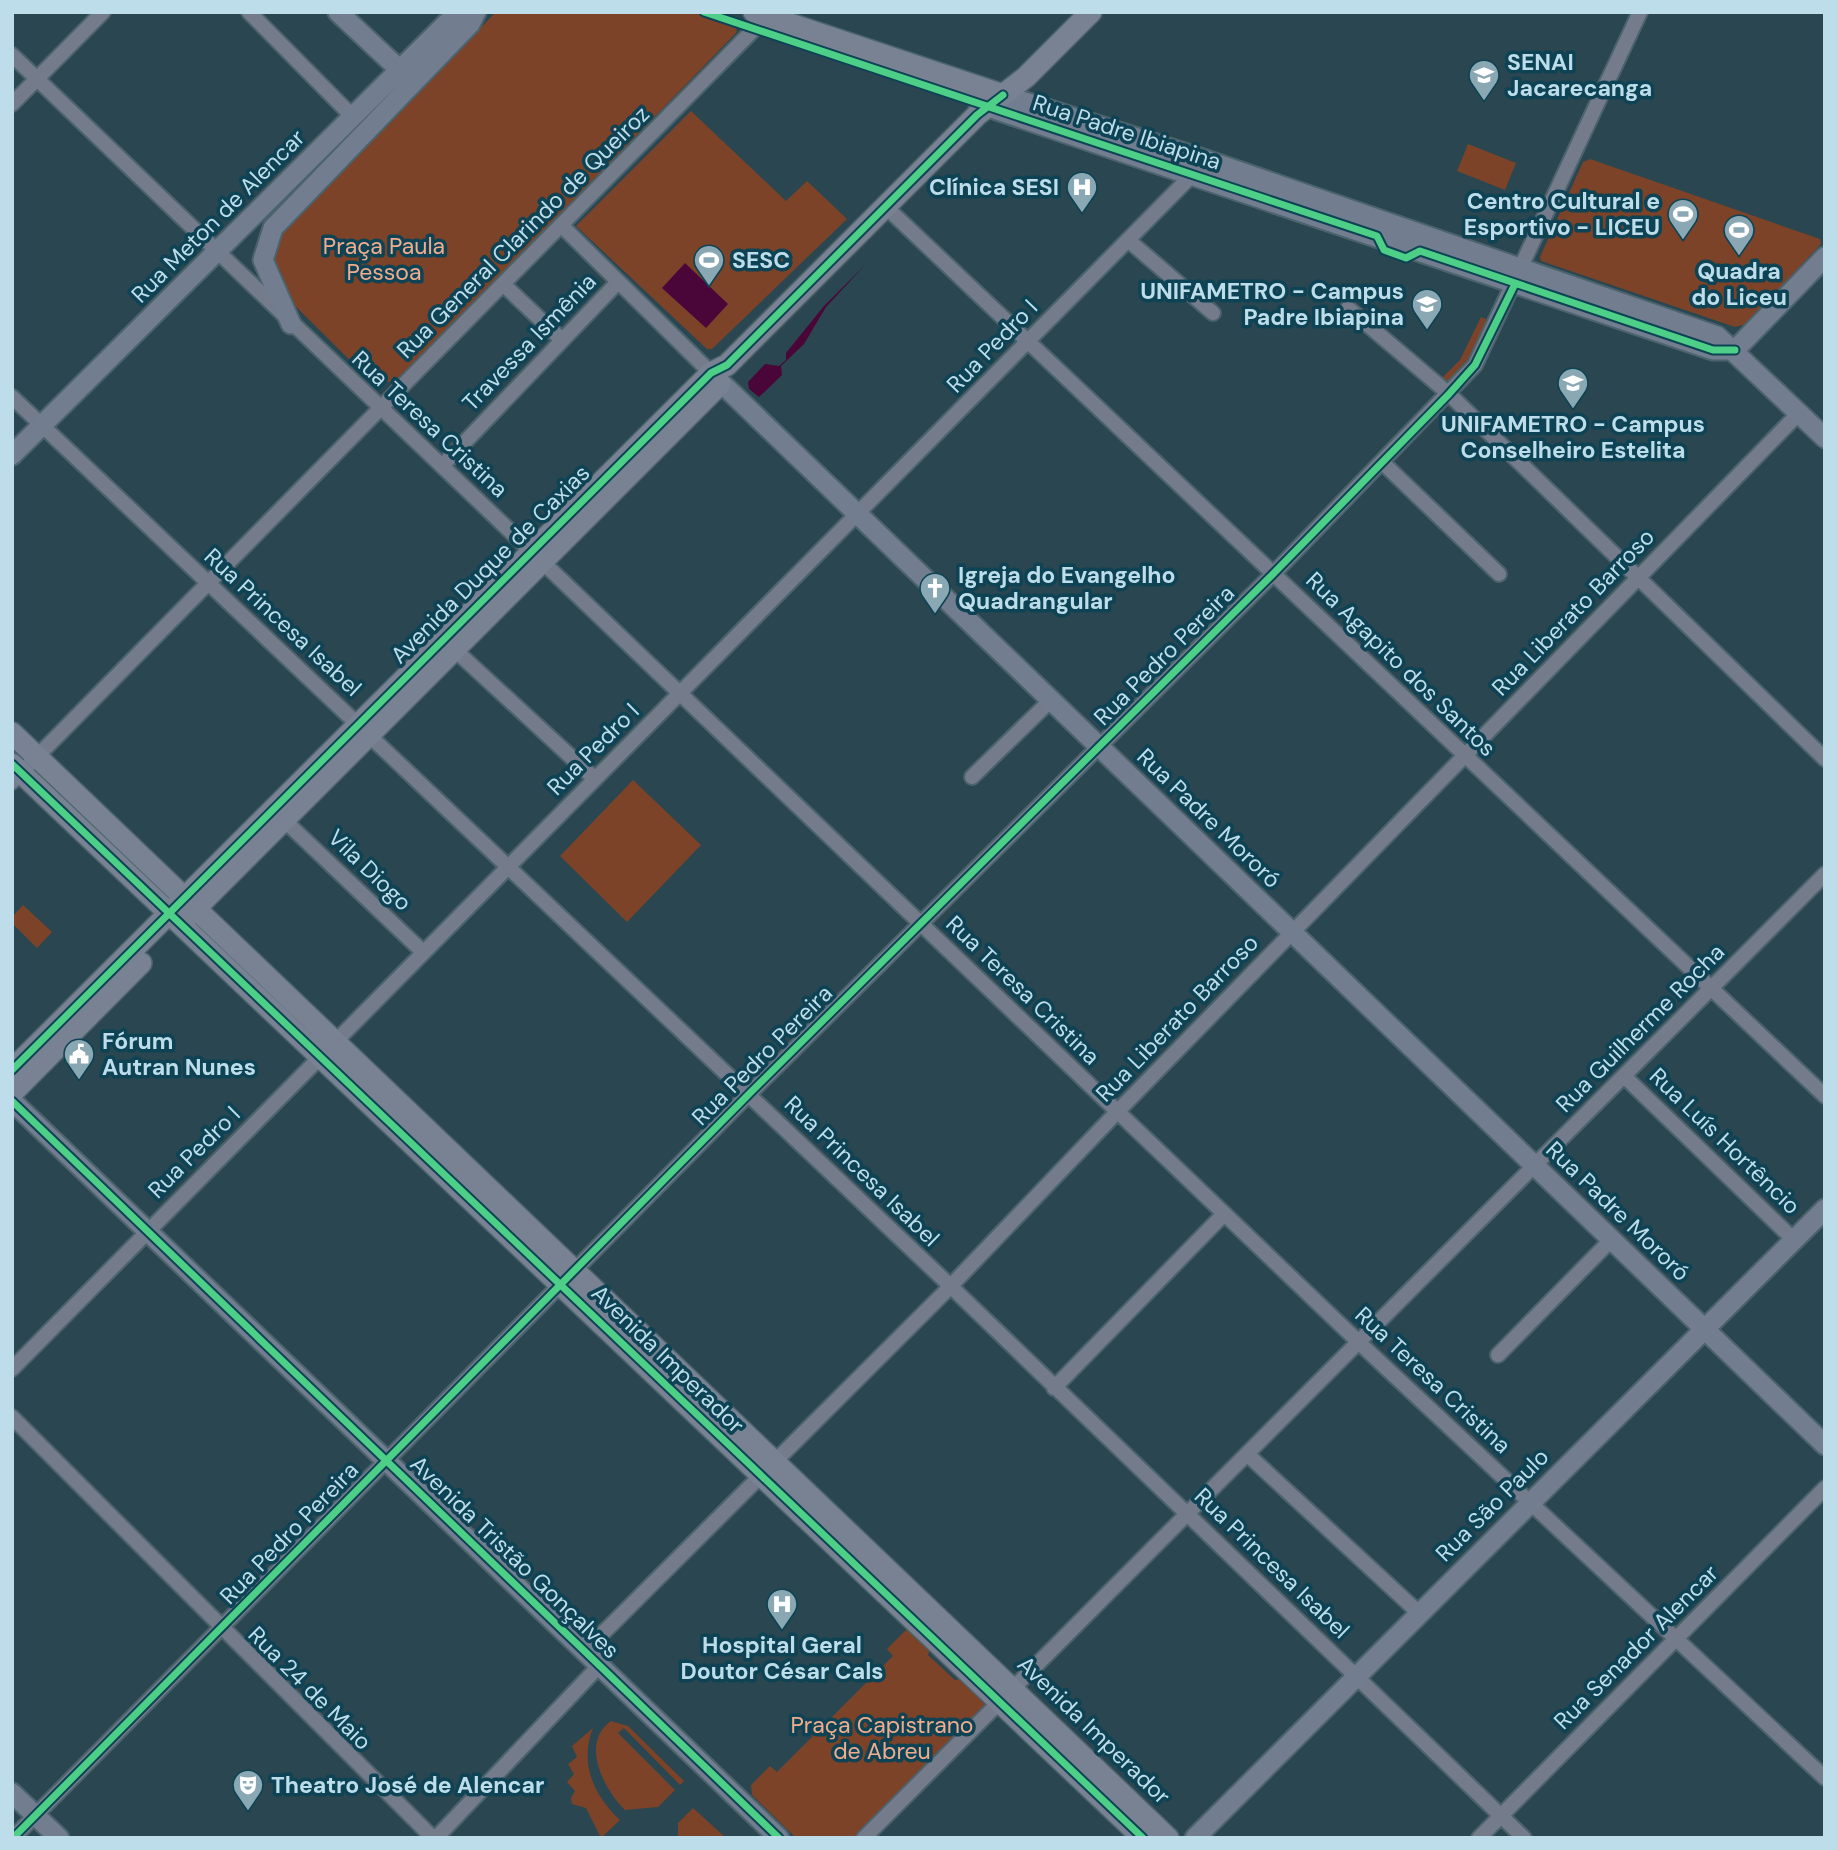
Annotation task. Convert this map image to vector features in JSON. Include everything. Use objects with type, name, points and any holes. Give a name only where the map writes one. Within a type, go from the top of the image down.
[{"type":"main road","name":"Avenida Duque de Caxias","points":[[12,1093],[183,911],[886,206],[990,100],[1070,12]]},
{"type":"main road","name":"Avenida Duque de Caxias","points":[[990,100],[1026,77],[1090,12]]},
{"type":"main road","name":"Rua Padre Ibiapina","points":[[764,14],[990,100]]},
{"type":"main road","name":"Avenida Duque de Caxias","points":[[12,1070],[285,820],[364,730],[455,650],[536,556]]},
{"type":"main road","name":"Avenida Imperador","points":[[12,733],[183,911],[1006,1694],[1168,1838]]},
{"type":"main road","name":"Avenida Imperador","points":[[15,773],[183,911]]},
{"type":"main road","name":"Avenida Imperador","points":[[1006,1694],[1143,1838]]},
{"type":"street","points":[[12,104],[103,12]]},
{"type":"street","points":[[249,12],[353,117]]},
{"type":"street","points":[[338,12],[400,69]]},
{"type":"street","name":"Rua Meton de Alencar","points":[[12,454],[458,12]]},
{"type":"street","points":[[291,324],[263,260],[274,228],[470,24],[476,12]]},
{"type":"street","name":"Rua Pedro Pereira","points":[[13,1838],[749,1094],[1274,573],[1475,365],[1640,12]]},
{"type":"street","name":"Rua General Clarindo de Queiroz","points":[[15,773],[37,757],[209,584],[764,14]]},
{"type":"street","name":"Rua Teresa Cristina","points":[[12,55],[1224,1214],[1825,1778]]},
{"type":"street","name":"Rua Padre Ibiapina","points":[[990,100],[1200,167],[1518,276],[1717,336],[1735,350],[1825,438]]},
{"type":"street","name":"Rua Pedro I","points":[[12,1368],[1200,167]]},
{"type":"street","name":"Rua Agapito dos Santos","points":[[886,206],[1825,1096]]},
{"type":"street","name":"Rua Padre Mororó","points":[[561,225],[618,282],[719,374],[859,514],[1535,1165],[1604,1246],[1704,1328],[1825,1445]]},
{"type":"street","points":[[1128,240],[1213,313]]},
{"type":"street","points":[[1735,350],[1825,257]]},
{"type":"street","name":"Travessa Ismênia","points":[[443,465],[618,282]]},
{"type":"street","points":[[503,284],[562,340]]},
{"type":"street","points":[[1348,308],[1449,394],[1825,759]]},
{"type":"street","name":"Rua Princesa Isabel","points":[[12,397],[749,1094],[1524,1838]]},
{"type":"street","name":"Rua Liberato Barroso","points":[[585,1651],[950,1286],[1116,1111],[1799,413]]},
{"type":"street","points":[[1382,462],[1499,574]]},
{"type":"street","points":[[455,650],[595,779]]},
{"type":"street","points":[[972,778],[1051,700]]},
{"type":"street","name":"Vila Diogo","points":[[285,820],[423,952]]},
{"type":"street","name":"Rua Guilherme Rocha","points":[[864,1838],[1825,874]]},
{"type":"street","name":"Rua Luís Hortêncio","points":[[1624,1076],[1793,1239]]},
{"type":"street","name":"Avenida Tristão Gonçalves","points":[[12,1101],[779,1838]]},
{"type":"street","name":"Rua São Paulo","points":[[1195,1838],[1529,1501],[1825,1209]]},
{"type":"street","points":[[1054,1388],[1224,1214]]},
{"type":"street","points":[[1498,1355],[1604,1246]]},
{"type":"street","name":"Rua 24 de Maio","points":[[12,1417],[434,1838]]},
{"type":"street","points":[[1247,1454],[1419,1613]]},
{"type":"street","name":"Rua Senador Alencar","points":[[1479,1838],[1825,1488]]},
{"type":"street","points":[[434,1838],[600,1665]]},
{"type":"street","points":[[12,1793],[59,1838]]},
{"type":"green space","name":"Praça Paula Pessoa","points":[[496,12],[697,12],[735,25],[737,32],[403,376],[392,382],[371,381],[274,284],[271,242]]},
{"type":"green space","name":"SESC","points":[[691,111],[786,201],[807,181],[847,219],[712,349],[707,349],[576,226]]},
{"type":"green space","points":[[1468,144],[1516,163],[1505,190],[1457,171]]},
{"type":"green space","name":"Centro Cultural e Esportivo - LICEU","points":[[1590,159],[1820,239],[1821,244],[1746,324],[1735,327],[1541,261],[1540,257],[1583,162]]},
{"type":"green space","points":[[1481,317],[1488,320],[1469,358],[1443,386],[1439,381],[1460,360]]},
{"type":"green space","points":[[633,780],[701,845],[627,922],[560,856]]},
{"type":"green space","points":[[23,905],[52,932],[37,948],[12,923],[12,917]]},
{"type":"green space","name":"Praça Capistrano de Abreu","points":[[908,1628],[931,1645],[928,1655],[955,1680],[965,1678],[986,1703],[985,1708],[856,1838],[796,1838],[752,1795],[751,1785],[770,1766],[777,1772],[893,1656],[887,1649]]},
{"type":"green space","points":[[611,1721],[628,1726],[684,1781],[680,1785],[624,1728],[618,1733],[675,1790],[658,1807],[625,1810],[603,1779],[598,1767],[597,1742],[602,1730]]},
{"type":"green space","points":[[593,1728],[588,1754],[592,1778],[596,1790],[620,1820],[601,1838],[586,1808],[572,1804],[571,1798],[575,1791],[567,1782],[574,1774],[568,1764],[577,1757],[572,1746]]},
{"type":"green space","points":[[693,1808],[726,1838],[678,1838],[678,1823]]},
{"type":"shaded area","points":[[685,263],[728,304],[706,328],[662,288]]},
{"type":"shaded area","points":[[865,265],[826,307],[804,344],[781,366],[782,375],[759,397],[749,389],[748,382],[765,364],[779,366],[786,360],[786,353],[824,306]]},
{"type":"cycle path","points":[[704,12],[1377,236],[1384,250],[1406,258],[1420,251],[1713,350],[1735,350]]},
{"type":"cycle path","points":[[12,1070],[711,373],[727,365],[977,115],[1003,95]]},
{"type":"cycle path","points":[[13,1838],[749,1094],[1274,573],[1449,394],[1475,365],[1515,284]]},
{"type":"cycle path","points":[[12,764],[1143,1838]]},
{"type":"cycle path","points":[[12,1101],[779,1838]]},
{"type":"place","name":"SENAI Jacarecanga","points":[[1484,102]]},
{"type":"place","name":"Clínica SESI","points":[[1082,214]]},
{"type":"place","name":"Centro Cultural e Esportivo - LICEU","points":[[1683,241]]},
{"type":"place","name":"Quadra do Liceu","points":[[1739,257]]},
{"type":"place","name":"SESC","points":[[709,287]]},
{"type":"place","name":"UNIFAMETRO - Campus Padre Ibiapina","points":[[1427,331]]},
{"type":"place","name":"UNIFAMETRO - Campus Conselheiro Estelita","points":[[1573,410]]},
{"type":"place","name":"Igreja do Evangelho Quadrangular","points":[[935,615]]},
{"type":"place","name":"Fórum Autran Nunes","points":[[79,1081]]},
{"type":"place","name":"Hospital Geral Doutor César Cals","points":[[782,1631]]},
{"type":"place","name":"Theatro José de Alencar","points":[[248,1812]]}]
